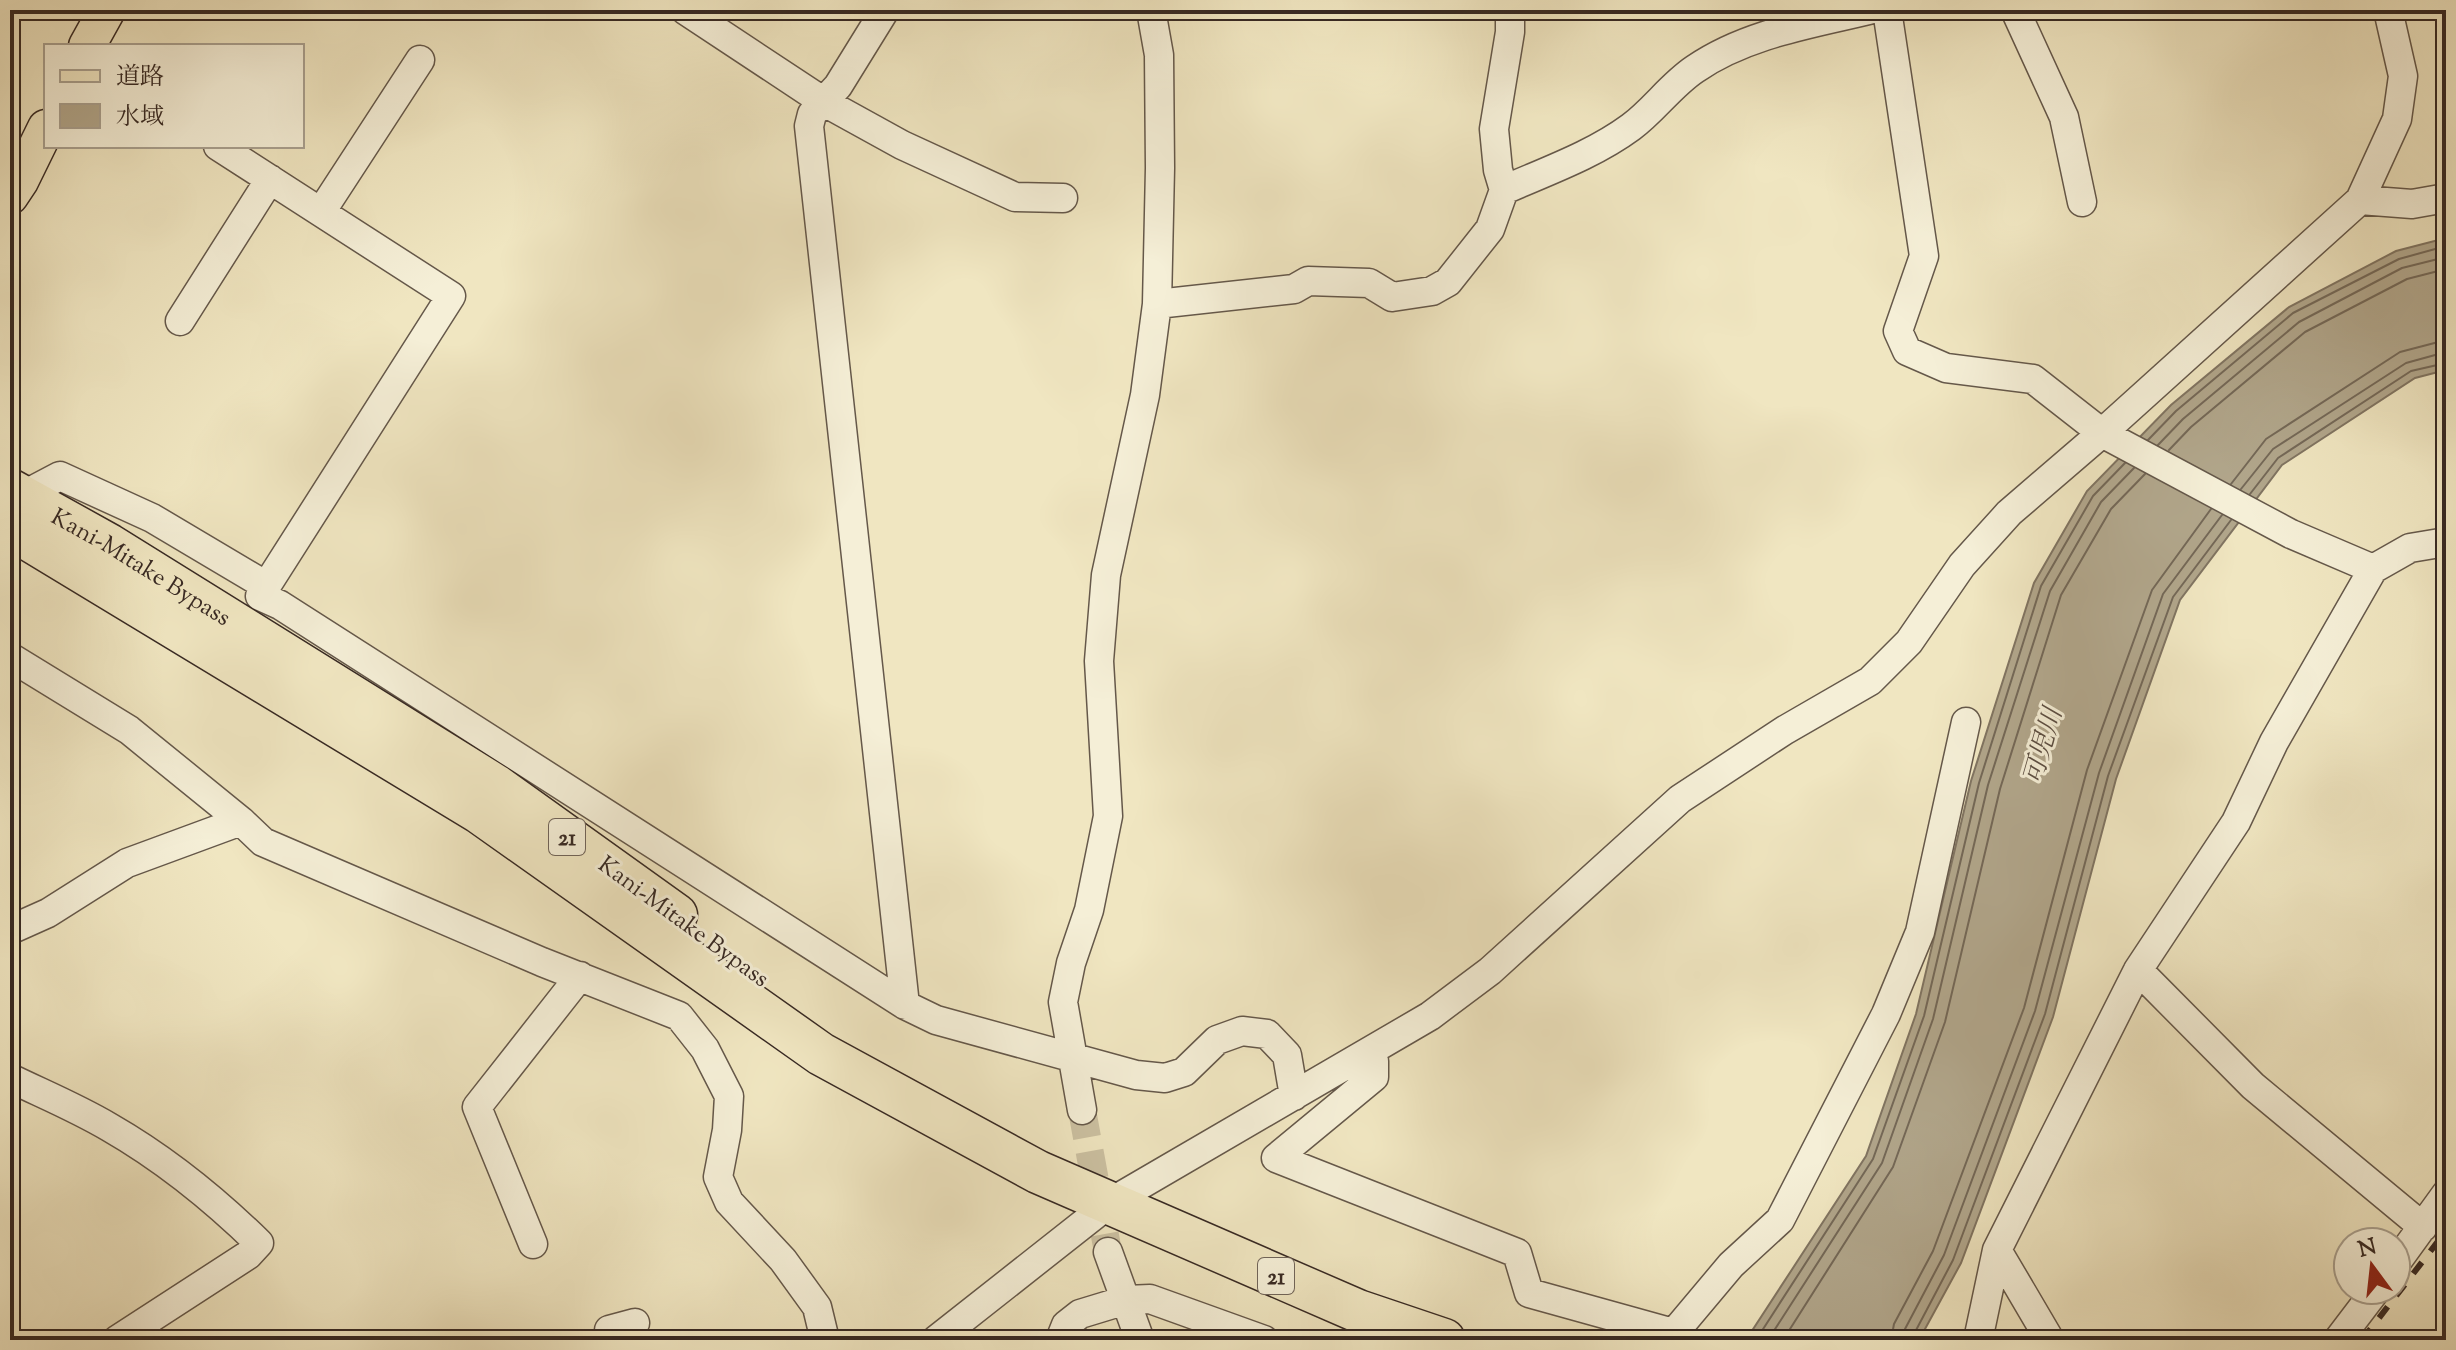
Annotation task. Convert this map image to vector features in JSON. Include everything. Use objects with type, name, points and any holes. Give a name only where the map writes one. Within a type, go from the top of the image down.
[{"type":"highway","name":"Kani-Mitake Bypass","points":[[14,504],[109,545],[496,786],[870,1054],[1047,1156],[1111,1202],[1358,1311],[1444,1340]]},
{"type":"main road","points":[[88,44],[107,10]]},
{"type":"main road","points":[[10,196],[44,132]]},
{"type":"street","points":[[685,10],[824,102],[902,145],[1015,197],[1063,198]]},
{"type":"street","points":[[885,10],[838,86],[812,114],[809,126],[905,1005]]},
{"type":"street","points":[[1082,1110],[1063,1002],[1071,963],[1089,910],[1108,816],[1099,661],[1106,575],[1145,395],[1157,304],[1159,55],[1151,10]]},
{"type":"street","points":[[1157,304],[1294,289],[1308,281],[1369,283],[1392,297],[1432,291],[1448,282],[1490,229],[1504,190],[1498,170],[1494,129],[1510,32],[1510,10]]},
{"type":"street","points":[[1504,190],[1600,147],[1632,126],[1694,70],[1734,48],[1788,29],[1869,10]]},
{"type":"street","points":[[1887,10],[1924,256],[1898,331],[1907,351],[1946,368],[2033,379],[2102,433],[2291,534],[2373,569]]},
{"type":"street","points":[[2015,10],[2064,117],[2082,202]]},
{"type":"street","points":[[951,1336],[1111,1202],[1430,1016],[1490,971],[1680,799],[1785,730],[1870,681],[1909,642],[1962,565],[2009,513],[2360,200],[2397,119],[2403,76],[2388,10]]},
{"type":"street","points":[[321,212],[420,60]]},
{"type":"street","points":[[221,148],[451,296],[260,596],[280,605],[905,1005],[936,1020],[1136,1075],[1165,1078],[1184,1072],[1217,1040],[1242,1031],[1267,1034],[1287,1055],[1294,1096]]},
{"type":"street","points":[[180,321],[270,179]]},
{"type":"street","points":[[2360,200],[2412,204],[2446,198]]},
{"type":"street","points":[[14,504],[60,476],[152,518],[265,585]]},
{"type":"street","points":[[1978,1340],[1997,1250],[2138,970],[2236,822],[2274,742],[2373,569],[2410,548],[2446,542]]},
{"type":"street","points":[[12,662],[129,730],[263,842],[679,1016],[705,1049],[729,1096],[727,1130],[718,1177],[729,1202],[783,1260],[817,1307],[825,1340]]},
{"type":"street","points":[[1370,1053],[1374,1061],[1374,1077],[1276,1158],[1517,1253],[1529,1293],[1670,1336],[1731,1265],[1780,1220],[1886,1014],[1920,932],[1966,722]]},
{"type":"street","points":[[10,930],[48,913],[127,863],[241,821]]},
{"type":"street","points":[[2138,970],[2253,1086],[2423,1227]]},
{"type":"street","points":[[533,1244],[477,1107],[580,976]]},
{"type":"street","points":[[10,1078],[108,1126],[159,1159],[259,1243],[248,1255],[117,1340]]},
{"type":"street","points":[[2412,1242],[2446,1194]]},
{"type":"street","points":[[1997,1250],[2050,1340]]},
{"type":"street","points":[[1108,1252],[1140,1340]]},
{"type":"street","points":[[1060,1340],[1066,1325],[1080,1314],[1126,1300],[1150,1299],[1264,1340]]},
{"type":"street","points":[[2338,1340],[2364,1306]]},
{"type":"street","points":[[612,1340],[609,1330],[635,1323]]},
{"type":"water","name":"可児川","points":[[2446,238],[2446,370],[2415,378],[2282,465],[2180,600],[2116,779],[2053,1017],[1961,1263],[1919,1340],[1746,1340],[1866,1156],[1916,1014],[1971,781],[2034,583],[2087,491],[2171,405],[2289,307],[2396,251]]},
{"type":"tunnel","points":[[1082,1110],[1108,1252]]},
{"type":"railway","points":[[2362,1340],[2446,1231]]}]
